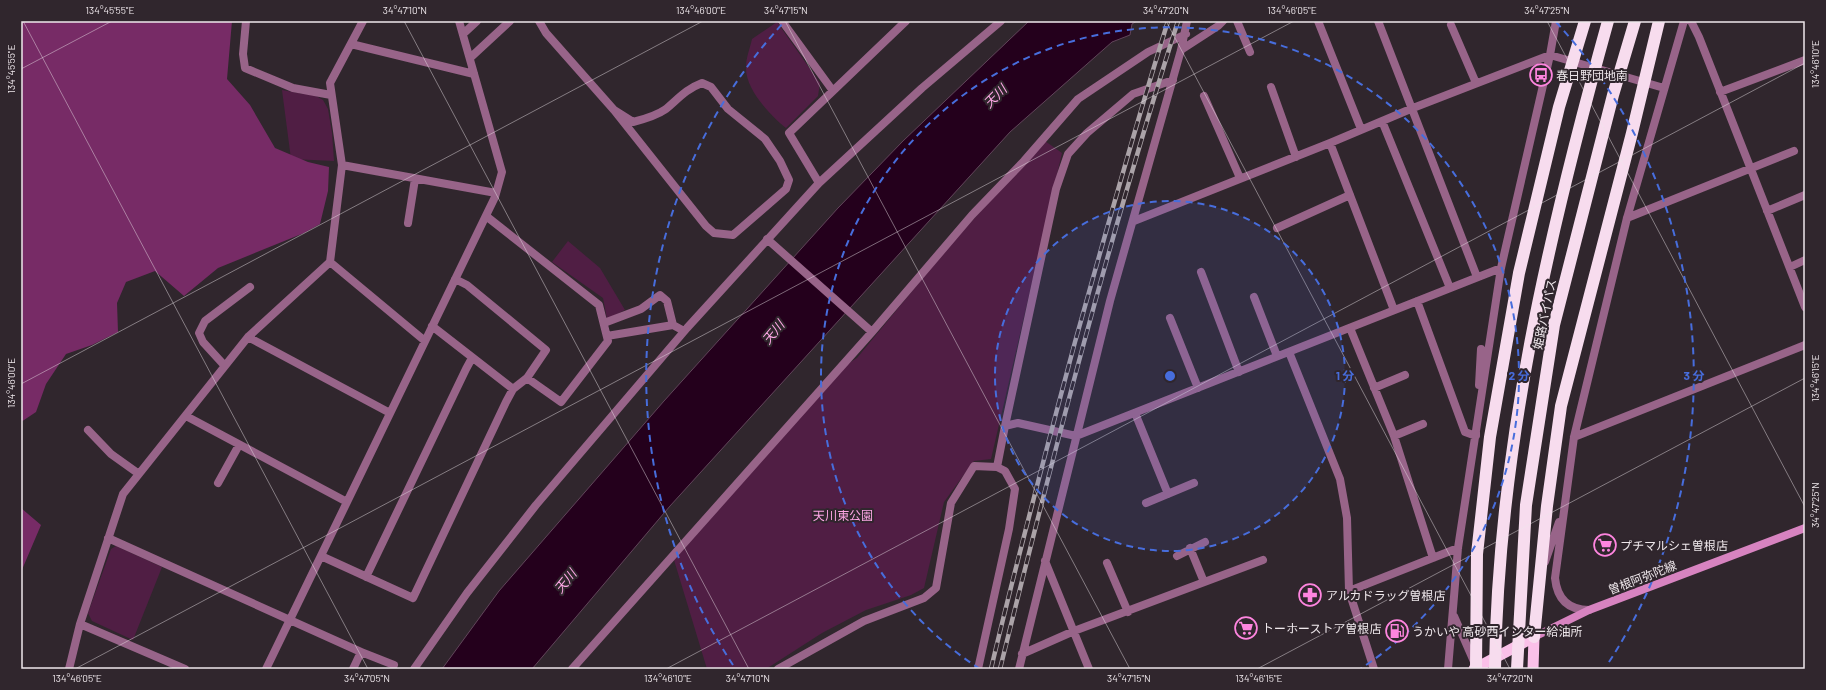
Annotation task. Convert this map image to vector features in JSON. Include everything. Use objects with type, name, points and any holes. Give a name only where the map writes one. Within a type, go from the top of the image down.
[{"type":"highway","points":[[1534,637],[1476,669],[1477,554],[1490,437],[1519,273],[1559,107],[1585,21]]},
{"type":"highway","name":"姫路バイパス","points":[[1495,669],[1505,506],[1516,416],[1540,290],[1581,117],[1608,21]]},
{"type":"highway","name":"姫路バイパス","points":[[1517,669],[1526,505],[1554,325],[1613,95],[1635,21]]},
{"type":"highway","points":[[1533,669],[1534,637],[1547,506],[1561,406],[1632,134],[1659,21]]},
{"type":"main road","name":"曽根阿弥陀線","points":[[1534,637],[1588,610],[1805,528]]},
{"type":"street","points":[[246,21],[243,54],[245,68],[293,88],[331,95]]},
{"type":"street","points":[[69,669],[80,624],[123,494],[186,416],[224,365],[248,337],[330,262],[342,165],[330,83],[363,21]]},
{"type":"street","points":[[266,669],[496,193],[502,172],[460,21]]},
{"type":"street","points":[[463,34],[477,21]]},
{"type":"street","points":[[470,58],[510,21]]},
{"type":"street","points":[[539,21],[546,33],[614,110],[706,226],[714,233],[733,235],[786,189],[789,180],[780,161],[765,139],[728,109],[711,87],[702,83],[692,87],[682,93],[665,109],[647,119],[633,122],[614,110]]},
{"type":"street","points":[[782,21],[833,91]]},
{"type":"street","points":[[819,183],[789,132],[906,21]]},
{"type":"street","points":[[414,669],[467,593],[536,505],[684,332],[767,239],[819,183],[922,88],[1001,21]]},
{"type":"street","points":[[1019,669],[1110,301],[1186,34],[1187,21]]},
{"type":"street","points":[[1181,50],[1218,26],[1223,21]]},
{"type":"street","points":[[1237,21],[1250,52]]},
{"type":"street","points":[[1318,21],[1361,129]]},
{"type":"street","points":[[1378,21],[1413,108],[1477,277]]},
{"type":"street","points":[[1448,669],[1458,548],[1501,268],[1550,55],[1556,21]]},
{"type":"street","points":[[1555,578],[1574,438],[1627,218],[1684,21]]},
{"type":"street","points":[[1691,21],[1805,307]]},
{"type":"street","points":[[1451,25],[1476,83]]},
{"type":"street","points":[[572,669],[872,332],[972,215],[1024,161],[1078,99],[1148,52],[1186,34]]},
{"type":"street","points":[[351,44],[474,74]]},
{"type":"street","points":[[1134,221],[1296,157],[1413,108],[1550,55],[1664,88]]},
{"type":"street","points":[[1720,92],[1805,60]]},
{"type":"street","points":[[997,467],[1056,189],[1068,154],[1087,133],[1133,94],[1173,80]]},
{"type":"street","points":[[1271,87],[1296,157]]},
{"type":"street","points":[[1204,96],[1240,178]]},
{"type":"street","points":[[1382,121],[1450,288]]},
{"type":"street","points":[[1330,143],[1394,310]]},
{"type":"street","points":[[1627,218],[1794,151]]},
{"type":"street","points":[[342,165],[496,193]]},
{"type":"street","points":[[408,223],[415,179]]},
{"type":"street","points":[[1277,228],[1350,195]]},
{"type":"street","points":[[1767,211],[1805,195]]},
{"type":"street","points":[[486,216],[599,305],[604,323],[608,341],[561,402],[527,378]]},
{"type":"street","points":[[767,239],[872,332]]},
{"type":"street","points":[[1790,267],[1805,260]]},
{"type":"street","points":[[330,262],[425,342]]},
{"type":"street","points":[[1005,426],[1018,423],[1076,436],[1501,268]]},
{"type":"street","points":[[1201,272],[1239,372]]},
{"type":"street","points":[[321,556],[413,598],[514,389],[527,378],[546,350],[467,285],[455,279]]},
{"type":"street","points":[[224,365],[203,342],[199,333],[205,321],[250,287]]},
{"type":"street","points":[[604,323],[641,309],[660,295],[667,300],[673,325]]},
{"type":"street","points":[[1254,297],[1277,356]]},
{"type":"street","points":[[1417,301],[1465,432],[1476,436]]},
{"type":"street","points":[[1170,318],[1198,388]]},
{"type":"street","points":[[607,336],[673,325],[684,332]]},
{"type":"street","points":[[432,326],[514,389]]},
{"type":"street","points":[[1350,328],[1394,436],[1433,558]]},
{"type":"street","points":[[248,337],[390,413]]},
{"type":"street","points":[[1574,438],[1805,345]]},
{"type":"street","points":[[1476,436],[1481,350]]},
{"type":"street","points":[[1289,352],[1340,479],[1347,518],[1349,592],[1374,669]]},
{"type":"street","points":[[366,577],[472,358]]},
{"type":"street","points":[[1374,388],[1405,375]]},
{"type":"street","points":[[1135,413],[1168,494]]},
{"type":"street","points":[[186,416],[347,502]]},
{"type":"street","points":[[1394,436],[1422,424]]},
{"type":"street","points":[[88,430],[110,454],[139,474]]},
{"type":"street","points":[[218,483],[239,445]]},
{"type":"street","points":[[778,669],[864,621],[924,598],[936,588],[951,503],[974,466],[997,467],[1005,471],[1015,489],[1009,529],[978,669]]},
{"type":"street","points":[[1146,503],[1194,483]]},
{"type":"street","points":[[1547,506],[1557,593],[1566,603],[1580,610],[1588,610]]},
{"type":"street","points":[[1540,576],[1565,506]]},
{"type":"street","points":[[108,538],[289,621],[394,665]]},
{"type":"street","points":[[1176,556],[1205,542]]},
{"type":"street","points":[[1190,548],[1204,582]]},
{"type":"street","points":[[1349,592],[1458,548]]},
{"type":"street","points":[[1022,654],[1074,631],[1128,612],[1263,560]]},
{"type":"street","points":[[1045,561],[1089,669]]},
{"type":"street","points":[[1107,563],[1128,612]]},
{"type":"street","points":[[1453,613],[1476,669]]},
{"type":"street","points":[[80,624],[185,669]]},
{"type":"street","points":[[353,669],[361,652]]},
{"type":"green space","points":[[777,22],[820,83],[818,96],[786,128],[766,109],[754,93],[747,75],[746,67],[752,39]]},
{"type":"green space","points":[[282,90],[304,94],[311,93],[323,100],[328,109],[332,133],[334,161],[291,159]]},
{"type":"green space","name":"天川東公園","points":[[1045,141],[1062,153],[991,459],[974,461],[944,502],[924,588],[911,595],[866,610],[822,633],[766,669],[707,669],[674,560],[846,365],[857,358],[951,244]]},
{"type":"green space","points":[[568,241],[600,268],[625,310],[607,319],[603,298],[552,262]]},
{"type":"green space","points":[[116,546],[162,567],[133,640],[92,621],[88,613],[111,549]]},
{"type":"shaded area","points":[[21,21],[232,21],[227,79],[250,105],[275,148],[308,162],[329,167],[328,191],[320,224],[304,233],[218,268],[184,296],[155,271],[126,282],[117,303],[118,332],[92,345],[66,354],[46,384],[36,412],[21,422]]},
{"type":"shaded area","points":[[21,508],[41,525],[21,572]]},
{"type":"water","name":"天川","points":[[1029,21],[1137,21],[1132,24],[1130,35],[1112,42],[1010,132],[670,506],[532,669],[442,669],[499,591],[664,401],[838,208],[903,141]]},
{"type":"railway","points":[[991,669],[1021,546],[1075,342],[1168,21]]},
{"type":"railway","points":[[1000,669],[1041,506],[1106,263],[1178,21]]},
{"type":"place","name":"春日野団地南","points":[[1541,75]]},
{"type":"place","name":"プチマルシェ曽根店","points":[[1605,545]]},
{"type":"place","name":"アルカドラッグ曽根店","points":[[1310,595]]},
{"type":"place","name":"トーホーストア曽根店","points":[[1246,628]]},
{"type":"place","name":"うかいや 高砂西インター給油所","points":[[1397,631]]}]
